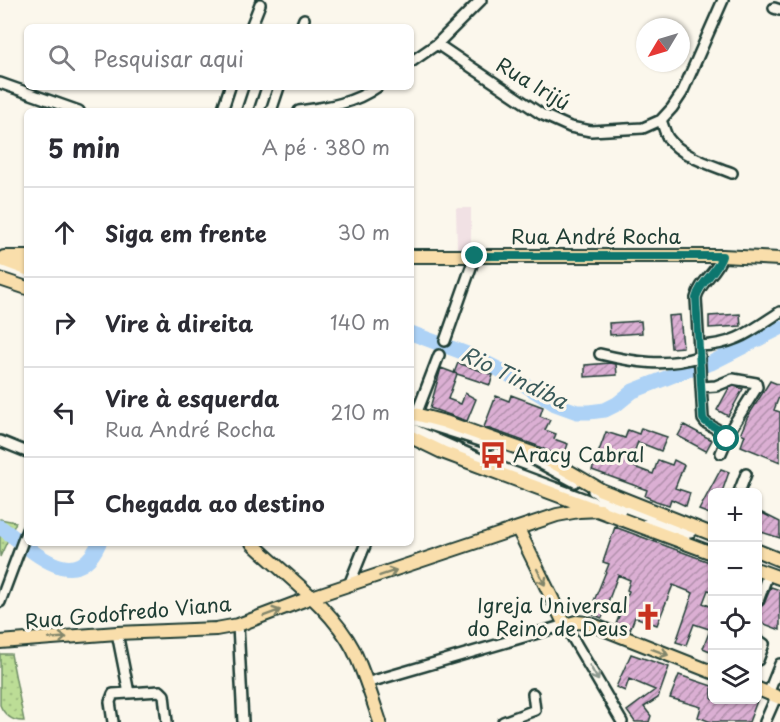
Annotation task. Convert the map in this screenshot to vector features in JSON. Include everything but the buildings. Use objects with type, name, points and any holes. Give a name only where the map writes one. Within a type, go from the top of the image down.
[{"type":"main road","name":"Rua André Rocha","points":[[414,256],[722,256],[780,259]]},
{"type":"main road","points":[[0,258],[24,257]]},
{"type":"main road","points":[[0,258],[24,268]]},
{"type":"main road","points":[[0,279],[24,287]]},
{"type":"main road","points":[[414,421],[451,424],[532,453],[601,490],[708,532]]},
{"type":"main road","points":[[414,438],[452,456],[708,551]]},
{"type":"main road","name":"Rua Godofredo Viana","points":[[0,642],[117,633],[216,629],[238,625],[312,597],[567,513],[601,510]]},
{"type":"main road","points":[[518,529],[565,625],[576,622],[588,624],[708,670]]},
{"type":"main road","points":[[255,546],[312,597],[344,635],[353,649],[380,722]]},
{"type":"main road","points":[[762,553],[780,560]]},
{"type":"street","points":[[414,60],[437,44],[481,0]]},
{"type":"street","points":[[723,0],[682,93],[661,120],[668,138],[678,147],[732,174]]},
{"type":"street","points":[[253,24],[260,4]]},
{"type":"street","name":"Rua Irijú","points":[[437,44],[541,114],[570,127],[591,130],[643,128],[661,120]]},
{"type":"street","points":[[0,83],[71,108]]},
{"type":"street","points":[[223,108],[229,90]]},
{"type":"street","points":[[248,108],[254,90]]},
{"type":"street","points":[[272,108],[278,90]]},
{"type":"street","points":[[320,108],[340,105],[372,90]]},
{"type":"street","points":[[445,341],[475,256]]},
{"type":"street","points":[[722,256],[718,266],[697,291],[696,298],[704,421],[727,435]]},
{"type":"street","points":[[0,266],[24,274]]},
{"type":"street","points":[[0,272],[24,280]]},
{"type":"street","points":[[600,354],[645,363],[685,361],[716,346],[732,342],[780,312]]},
{"type":"street","points":[[414,416],[439,355]]},
{"type":"street","points":[[701,384],[716,386],[733,379],[756,383],[757,387],[727,435],[721,453]]},
{"type":"street","points":[[414,422],[528,457],[616,504],[708,538]]},
{"type":"street","points":[[414,422],[492,464],[708,545]]},
{"type":"street","points":[[0,441],[24,451]]},
{"type":"street","points":[[741,488],[746,474]]},
{"type":"street","points":[[0,602],[3,584],[24,539]]},
{"type":"street","points":[[349,585],[365,546]]},
{"type":"street","points":[[762,559],[780,566]]},
{"type":"street","points":[[760,596],[771,574]]},
{"type":"street","points":[[238,625],[243,722]]},
{"type":"street","points":[[366,683],[565,625],[622,722]]},
{"type":"street","points":[[117,633],[129,693]]},
{"type":"street","points":[[765,722],[780,664]]},
{"type":"street","points":[[114,722],[110,702],[114,694],[162,692],[167,722]]},
{"type":"street","points":[[503,722],[535,711],[533,694]]},
{"type":"shaded area","points":[[456,208],[471,208],[471,249],[457,249]]},
{"type":"green space","points":[[0,519],[16,522],[0,557]]},
{"type":"green space","points":[[0,654],[11,654],[24,721],[9,717],[0,705]]},
{"type":"waterway","name":"Rio Tindiba","points":[[414,334],[470,355],[506,373],[555,404],[577,412],[589,412],[605,410],[633,391],[711,363],[780,328]]},
{"type":"waterway","name":"Rio Tindiba","points":[[0,527],[24,545]]},
{"type":"waterway","name":"Rio Tindiba","points":[[25,546],[51,563],[64,567],[77,566],[89,559],[97,546]]},
{"type":"place","name":"Aracy Cabral","points":[[493,455]]},
{"type":"place","name":"Igreja Universal do Reino de Deus","points":[[648,617]]},
{"type":"route","points":[[475,256],[722,256],[718,266],[697,291],[696,298],[703,419],[725,433],[727,439]]}]
